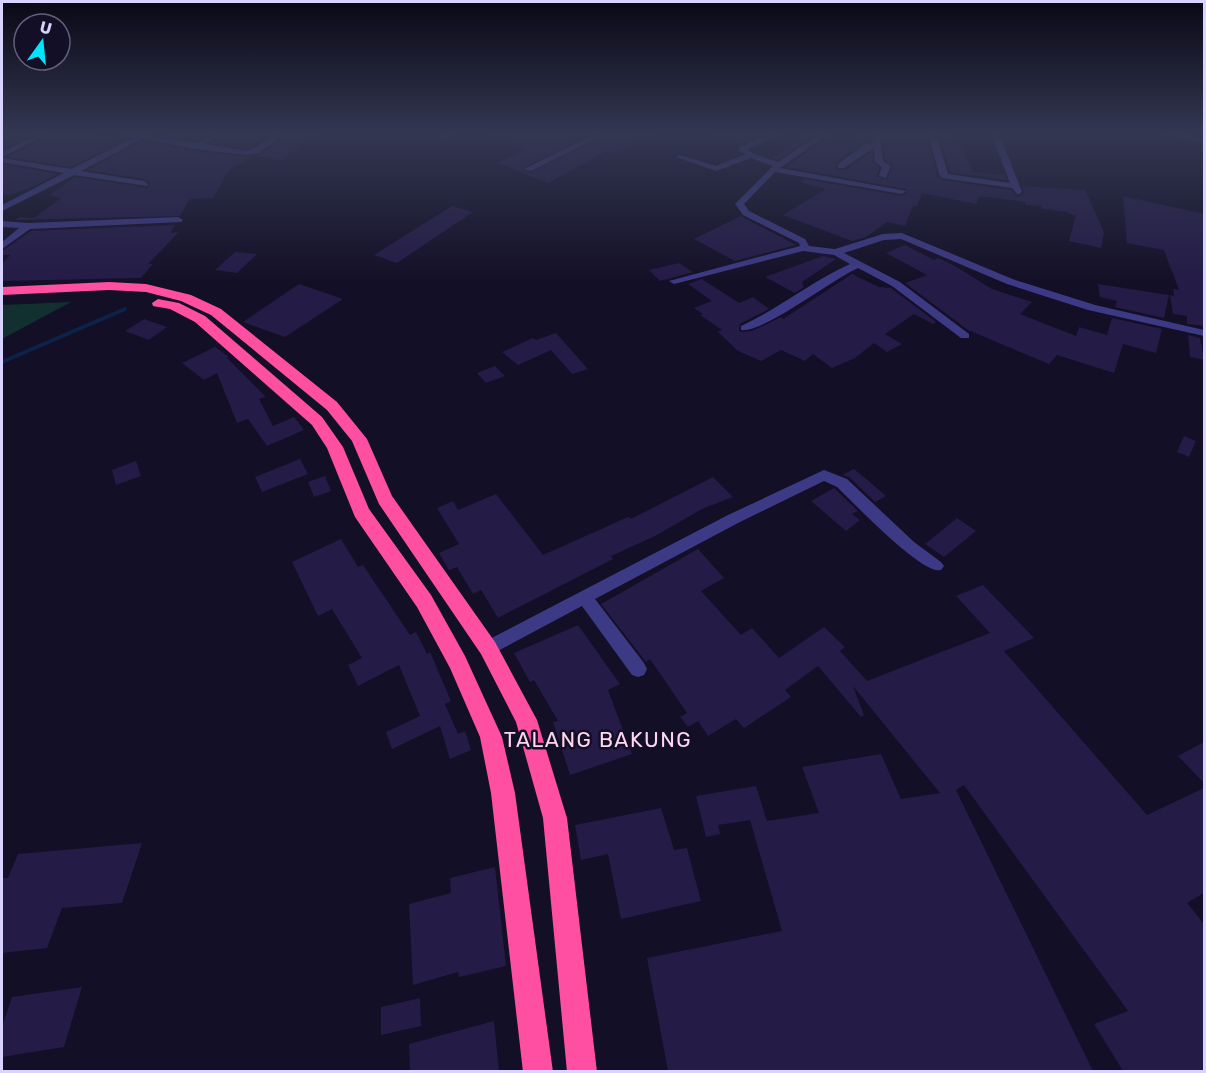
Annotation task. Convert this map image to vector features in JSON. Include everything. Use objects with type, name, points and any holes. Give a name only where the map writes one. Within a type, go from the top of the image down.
[{"type":"highway","points":[[2,291],[109,286],[146,288],[186,298],[206,307],[216,312],[230,335],[317,421],[335,447],[361,512],[424,601],[458,663],[490,737],[503,794],[538,1071]]},
{"type":"highway","points":[[2,299],[100,295],[134,298],[174,306],[230,335],[332,406],[359,439],[385,499],[488,648],[526,720],[555,818],[582,1071]]},
{"type":"street","points":[[2,208],[51,183]]},
{"type":"street","points":[[138,183],[144,184]]},
{"type":"street","points":[[759,183],[740,202],[739,206],[746,213],[802,241],[805,245],[803,248]]},
{"type":"street","points":[[860,183],[902,191]]},
{"type":"street","points":[[984,183],[1017,189],[1015,183]]},
{"type":"street","points":[[2,224],[28,226],[178,220]]},
{"type":"street","points":[[2,246],[28,226]]},
{"type":"street","points":[[836,252],[883,237],[902,236],[1011,282],[1092,309],[1204,333]]},
{"type":"street","points":[[674,281],[803,248],[836,252],[896,284],[965,336]]},
{"type":"street","points":[[745,328],[775,314],[838,273],[858,264]]},
{"type":"street","points":[[488,648],[824,475],[842,483],[909,546],[936,566]]},
{"type":"street","points":[[584,597],[638,669]]},
{"type":"green space","points":[[71,302],[2,339],[2,305]]},
{"type":"building","points":[[2,183],[40,183],[8,196],[2,192]]},
{"type":"building","points":[[66,183],[115,183],[148,188],[150,183],[222,183],[213,198],[190,199],[180,216],[15,220],[19,217],[34,218],[61,198],[49,195]]},
{"type":"building","points":[[801,183],[827,183],[902,196],[907,193],[906,189],[874,183],[963,183],[1011,190],[1018,197],[1024,193],[1022,186],[1085,190],[1104,232],[1101,248],[1069,241],[1076,215],[1042,209],[1041,206],[1026,205],[1025,202],[980,196],[976,204],[922,193],[917,206],[913,206],[905,226],[887,222],[866,237],[852,241],[783,215],[826,189]]},
{"type":"building","points":[[1123,196],[1204,214],[1204,326],[1187,324],[1187,316],[1173,314],[1170,295],[1174,296],[1173,289],[1179,290],[1164,250],[1127,243]]},
{"type":"building","points":[[452,206],[473,212],[397,263],[374,255]]},
{"type":"building","points":[[741,216],[796,245],[735,261],[694,239]]},
{"type":"building","points":[[175,225],[170,233],[179,232],[148,264],[153,264],[141,278],[2,281],[2,264],[10,255],[2,255],[2,251],[31,231]]},
{"type":"building","points":[[905,245],[934,260],[938,258],[955,266],[992,289],[1032,302],[1020,314],[1076,336],[1079,327],[1107,335],[1112,318],[1162,329],[1156,353],[1123,344],[1114,373],[1057,355],[1049,364],[968,330],[905,283],[927,275],[886,253]]},
{"type":"building","points":[[235,252],[257,254],[237,273],[215,270]]},
{"type":"building","points":[[823,256],[836,259],[802,282],[804,287],[795,293],[765,277]]},
{"type":"building","points":[[679,263],[693,272],[660,281],[649,270]]},
{"type":"building","points":[[852,274],[879,287],[891,288],[936,322],[933,324],[914,314],[885,334],[902,344],[887,352],[874,343],[855,358],[832,368],[813,354],[805,361],[781,350],[761,361],[738,351],[718,332],[722,330],[700,315],[703,314],[694,308],[712,301],[688,284],[702,279],[739,303],[753,297],[769,309],[740,324],[741,332],[752,331],[781,317],[783,319]]},
{"type":"building","points":[[299,284],[343,299],[285,337],[243,322]]},
{"type":"building","points":[[1098,284],[1169,295],[1164,318],[1115,307],[1117,301],[1100,297]]},
{"type":"building","points":[[144,319],[167,327],[149,340],[125,331]]},
{"type":"building","points":[[556,333],[588,369],[572,374],[551,350],[518,365],[502,352],[533,338],[536,340]]},
{"type":"building","points":[[1188,335],[1200,338],[1204,360],[1190,357]]},
{"type":"building","points":[[215,347],[229,357],[227,358],[266,397],[259,399],[273,426],[294,417],[304,430],[267,446],[248,419],[237,423],[217,373],[204,380],[182,363]]},
{"type":"building","points":[[495,366],[505,376],[486,383],[477,373]]},
{"type":"building","points":[[1184,436],[1196,441],[1189,457],[1177,452]]},
{"type":"building","points":[[300,459],[308,474],[262,492],[255,477]]},
{"type":"building","points":[[136,461],[141,476],[116,485],[112,470]]},
{"type":"building","points":[[854,469],[886,496],[875,502],[849,477],[842,475]]},
{"type":"building","points":[[325,476],[331,491],[314,497],[308,482]]},
{"type":"building","points":[[713,477],[733,497],[702,509],[655,536],[611,556],[613,559],[498,618],[481,590],[473,594],[457,567],[449,570],[439,553],[459,544],[437,508],[453,501],[458,510],[496,494],[543,555],[628,517],[631,519]]},
{"type":"building","points":[[834,488],[858,511],[852,514],[860,520],[846,531],[811,501]]},
{"type":"building","points":[[957,518],[976,531],[944,557],[925,544]]},
{"type":"building","points":[[341,539],[358,567],[363,565],[410,635],[416,632],[427,654],[430,652],[451,701],[445,704],[458,734],[465,731],[471,750],[450,759],[440,726],[392,749],[386,732],[420,716],[399,665],[358,686],[348,665],[362,658],[332,609],[318,616],[292,562]]},
{"type":"building","points":[[698,549],[724,578],[701,591],[741,635],[752,628],[779,658],[824,627],[845,647],[840,651],[867,681],[990,633],[956,596],[983,585],[1034,638],[1004,651],[1147,815],[1204,788],[1204,893],[1187,903],[1204,924],[1204,1071],[1123,1071],[1094,1024],[1128,1011],[964,785],[956,790],[1093,1071],[668,1071],[647,958],[782,931],[750,820],[718,825],[720,834],[706,837],[696,796],[756,786],[767,821],[819,813],[802,767],[881,754],[901,799],[940,793],[853,686],[864,715],[861,717],[818,666],[785,690],[791,697],[744,728],[736,719],[708,736],[698,721],[688,727],[680,717],[687,713],[650,659],[646,662],[601,604]]},
{"type":"building","points":[[578,625],[620,684],[608,690],[632,754],[570,775],[553,722],[558,721],[534,680],[530,682],[514,653]]},
{"type":"building","points":[[1204,742],[1204,783],[1178,756]]},
{"type":"building","points":[[661,808],[674,850],[687,848],[701,901],[621,919],[608,854],[581,860],[575,825]]},
{"type":"building","points":[[142,843],[122,903],[62,908],[47,948],[2,953],[2,878],[8,878],[18,854]]},
{"type":"building","points":[[495,867],[506,966],[459,977],[458,972],[413,985],[409,904],[451,893],[450,878]]},
{"type":"building","points":[[82,987],[64,1047],[2,1057],[2,1027],[12,997]]},
{"type":"building","points":[[420,998],[421,1026],[381,1035],[381,1007]]},
{"type":"building","points":[[494,1021],[499,1071],[410,1071],[409,1044]]},
{"type":"waterway","points":[[2,362],[125,309]]},
{"type":"district","name":"TALANG BAKUNG","points":[[598,740]]}]
